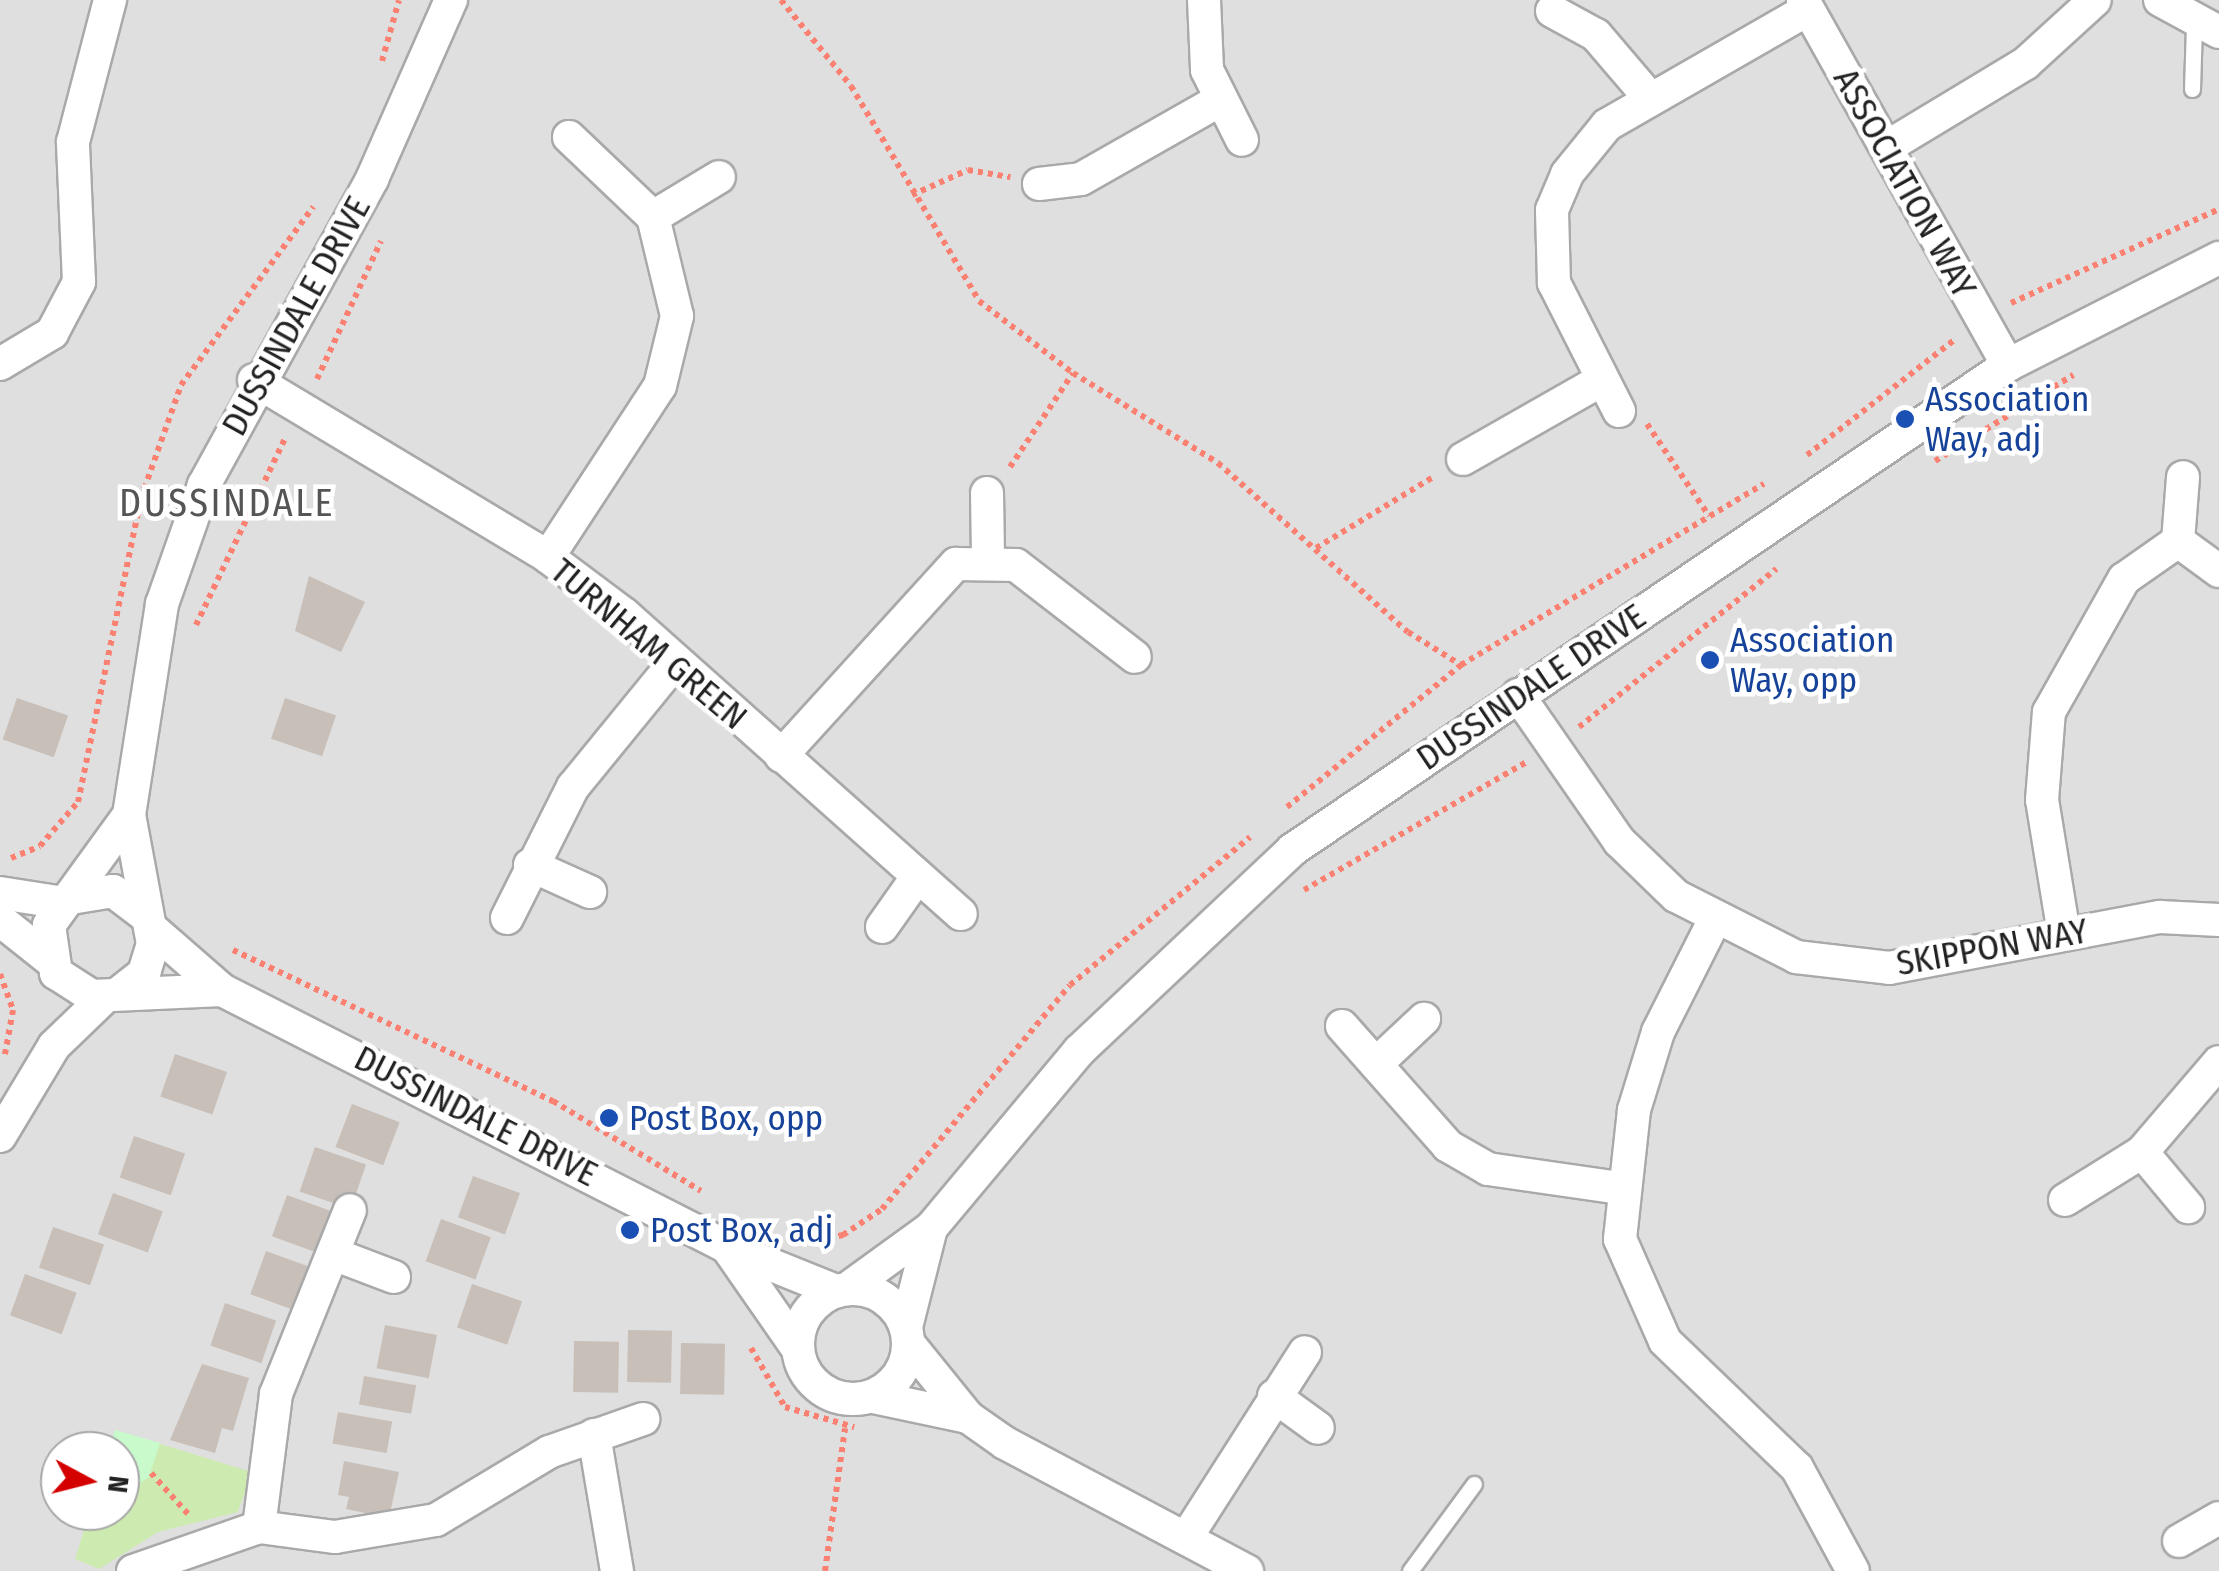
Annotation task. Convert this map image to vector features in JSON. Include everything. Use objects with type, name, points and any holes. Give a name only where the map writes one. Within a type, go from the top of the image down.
[{"type":"street","points":[[0,364],[52,333],[79,282],[73,142],[110,0]]},
{"type":"street","name":"DUSSINDALE DRIVE","points":[[113,994],[150,960],[148,922],[129,815],[162,604],[254,380],[372,179],[451,0]]},
{"type":"street","points":[[1204,0],[1207,70],[1242,140]]},
{"type":"street","points":[[1887,147],[2026,62],[2095,0]]},
{"type":"street","points":[[2160,0],[2207,29]]},
{"type":"street","points":[[1618,411],[1554,283],[1552,210],[1584,146],[1649,96],[1805,5]]},
{"type":"street","name":"ASSOCIATION WAY","points":[[1805,5],[2008,365]]},
{"type":"street","points":[[1552,11],[1596,35],[1649,96]]},
{"type":"street","points":[[1039,184],[1081,179],[1220,100]]},
{"type":"street","points":[[548,558],[672,352],[673,275],[652,216],[569,137]]},
{"type":"street","points":[[652,216],[719,177]]},
{"type":"street","name":"DUSSINDALE DRIVE","points":[[798,1348],[809,1310],[930,1228],[1079,1051],[1292,850],[2008,365],[2219,258]]},
{"type":"street","name":"TURNHAM GREEN","points":[[254,380],[548,558],[675,662],[916,879],[961,914]]},
{"type":"street","points":[[1463,459],[1600,381]]},
{"type":"street","points":[[2178,541],[2183,477]]},
{"type":"street","points":[[987,493],[988,559]]},
{"type":"street","points":[[2178,541],[2219,572]]},
{"type":"street","points":[[2064,934],[2042,800],[2050,712],[2124,579],[2178,541]]},
{"type":"street","points":[[781,756],[929,584],[956,564],[988,559],[1043,581],[1135,657]]},
{"type":"street","points":[[507,918],[530,865],[573,787],[675,662]]},
{"type":"street","name":"SKIPPON WAY","points":[[1518,695],[1619,841],[1714,922],[1796,957],[1889,968],[2160,918],[2219,920]]},
{"type":"street","name":"DUSSINDALE DRIVE","points":[[129,815],[49,925],[52,966],[80,993],[222,990]]},
{"type":"street","points":[[530,865],[590,892]]},
{"type":"street","points":[[882,927],[916,879]]},
{"type":"street","name":"DUSSINDALE DRIVE","points":[[68,901],[112,891],[222,990],[727,1246],[842,1290],[889,1302],[908,1336]]},
{"type":"street","points":[[0,893],[68,901]]},
{"type":"street","points":[[0,920],[52,966],[54,1046]]},
{"type":"street","points":[[1714,922],[1658,1032],[1620,1188],[1620,1239],[1665,1341],[1797,1468],[1854,1571]]},
{"type":"street","points":[[0,1136],[54,1046],[113,994]]},
{"type":"street","points":[[1376,1064],[1424,1020]]},
{"type":"street","points":[[1342,1026],[1448,1146],[1488,1169],[1620,1188]]},
{"type":"street","points":[[2065,1200],[2142,1152],[2219,1062]]},
{"type":"street","points":[[2142,1152],[2188,1206]]},
{"type":"street","points":[[259,1527],[276,1394],[336,1255],[350,1210]]},
{"type":"street","name":"DUSSINDALE DRIVE","points":[[727,1246],[824,1392],[871,1410],[899,1376],[930,1228]]},
{"type":"street","points":[[336,1255],[394,1277]]},
{"type":"street","points":[[908,1336],[968,1417]]},
{"type":"street","points":[[1188,1536],[1274,1396],[1306,1352]]},
{"type":"street","points":[[1274,1396],[1318,1428]]},
{"type":"street","points":[[871,1410],[968,1417],[1247,1571]]},
{"type":"street","points":[[133,1571],[198,1542],[259,1527],[335,1537],[436,1520],[594,1435],[643,1420]]},
{"type":"street","points":[[594,1435],[617,1571]]},
{"type":"street","points":[[2179,1541],[2219,1518]]},
{"type":"lane","points":[[2192,89],[2207,29]]},
{"type":"lane","points":[[1410,1571],[1474,1484]]},
{"type":"path","points":[[781,0],[851,86],[912,195],[979,301],[1073,373],[1218,463],[1408,632],[1461,665]]},
{"type":"path","points":[[912,195],[968,170],[1039,184]]},
{"type":"path","points":[[191,637],[299,408],[348,328],[388,228]]},
{"type":"path","points":[[1921,470],[2085,368]]},
{"type":"path","points":[[987,493],[1006,491],[1012,457],[1073,373]]},
{"type":"path","points":[[1618,411],[1652,426],[1709,516]]},
{"type":"path","points":[[1316,548],[1463,459]]},
{"type":"path","points":[[1272,821],[1461,665],[1733,502]]},
{"type":"path","points":[[1287,902],[1554,745],[1791,558]]},
{"type":"path","points":[[796,1242],[842,1235],[882,1209],[1070,985],[1258,831]]},
{"type":"path","points":[[226,946],[554,1101],[706,1195]]},
{"type":"path","points":[[0,974],[14,1010],[0,1070]]},
{"type":"path","points":[[748,1340],[785,1407],[845,1428]]},
{"type":"path","points":[[825,1571],[845,1428],[871,1410]]},
{"type":"path","points":[[151,1473],[177,1492],[198,1542]]},
{"type":"shaded area","points":[[0,0],[2219,0],[2219,1571],[0,1571]]},
{"type":"green space","points":[[140,1437],[160,1443],[149,1477],[140,1483]]},
{"type":"green space","points":[[140,1438],[252,1472],[238,1512],[158,1532],[99,1569],[75,1559],[84,1531],[140,1531]]},
{"type":"building","points":[[309,576],[365,602],[341,652],[295,631]]},
{"type":"building","points":[[17,698],[68,716],[54,757],[3,740]]},
{"type":"building","points":[[285,698],[336,716],[322,756],[271,739]]},
{"type":"building","points":[[175,1054],[227,1072],[212,1114],[160,1097]]},
{"type":"building","points":[[352,1104],[400,1122],[383,1165],[336,1147]]},
{"type":"building","points":[[134,1136],[185,1154],[171,1195],[120,1178]]},
{"type":"building","points":[[315,1147],[366,1165],[351,1209],[300,1191]]},
{"type":"building","points":[[473,1176],[520,1193],[505,1234],[458,1217]]},
{"type":"building","points":[[113,1193],[163,1211],[148,1252],[98,1234]]},
{"type":"building","points":[[287,1195],[335,1212],[320,1254],[272,1236]]},
{"type":"building","points":[[441,1219],[491,1237],[475,1279],[426,1261]]},
{"type":"building","points":[[53,1227],[104,1245],[90,1285],[39,1268]]},
{"type":"building","points":[[266,1251],[315,1269],[299,1312],[250,1294]]},
{"type":"building","points":[[25,1274],[77,1293],[62,1334],[10,1315]]},
{"type":"building","points":[[472,1284],[522,1301],[507,1345],[457,1327]]},
{"type":"building","points":[[225,1303],[276,1321],[261,1363],[210,1346]]},
{"type":"building","points":[[385,1325],[437,1335],[429,1378],[377,1368]]},
{"type":"building","points":[[628,1330],[672,1331],[671,1383],[627,1382]]},
{"type":"building","points":[[574,1341],[619,1342],[618,1393],[573,1392]]},
{"type":"building","points":[[681,1343],[725,1344],[724,1395],[680,1394]]},
{"type":"building","points":[[202,1364],[249,1378],[233,1431],[222,1428],[215,1453],[170,1440]]},
{"type":"building","points":[[364,1376],[416,1385],[411,1414],[359,1405]]},
{"type":"building","points":[[338,1412],[392,1422],[387,1453],[332,1444]]},
{"type":"building","points":[[344,1461],[399,1472],[389,1518],[346,1509],[349,1497],[338,1495]]},
{"type":"place","name":"Association Way, adj","points":[[1905,419]]},
{"type":"place","name":"Association Way, opp","points":[[1710,660]]},
{"type":"place","name":"Post Box, opp","points":[[609,1118]]},
{"type":"place","name":"Post Box, adj","points":[[630,1230]]},
{"type":"district","name":"DUSSINDALE","points":[[227,504]]}]
